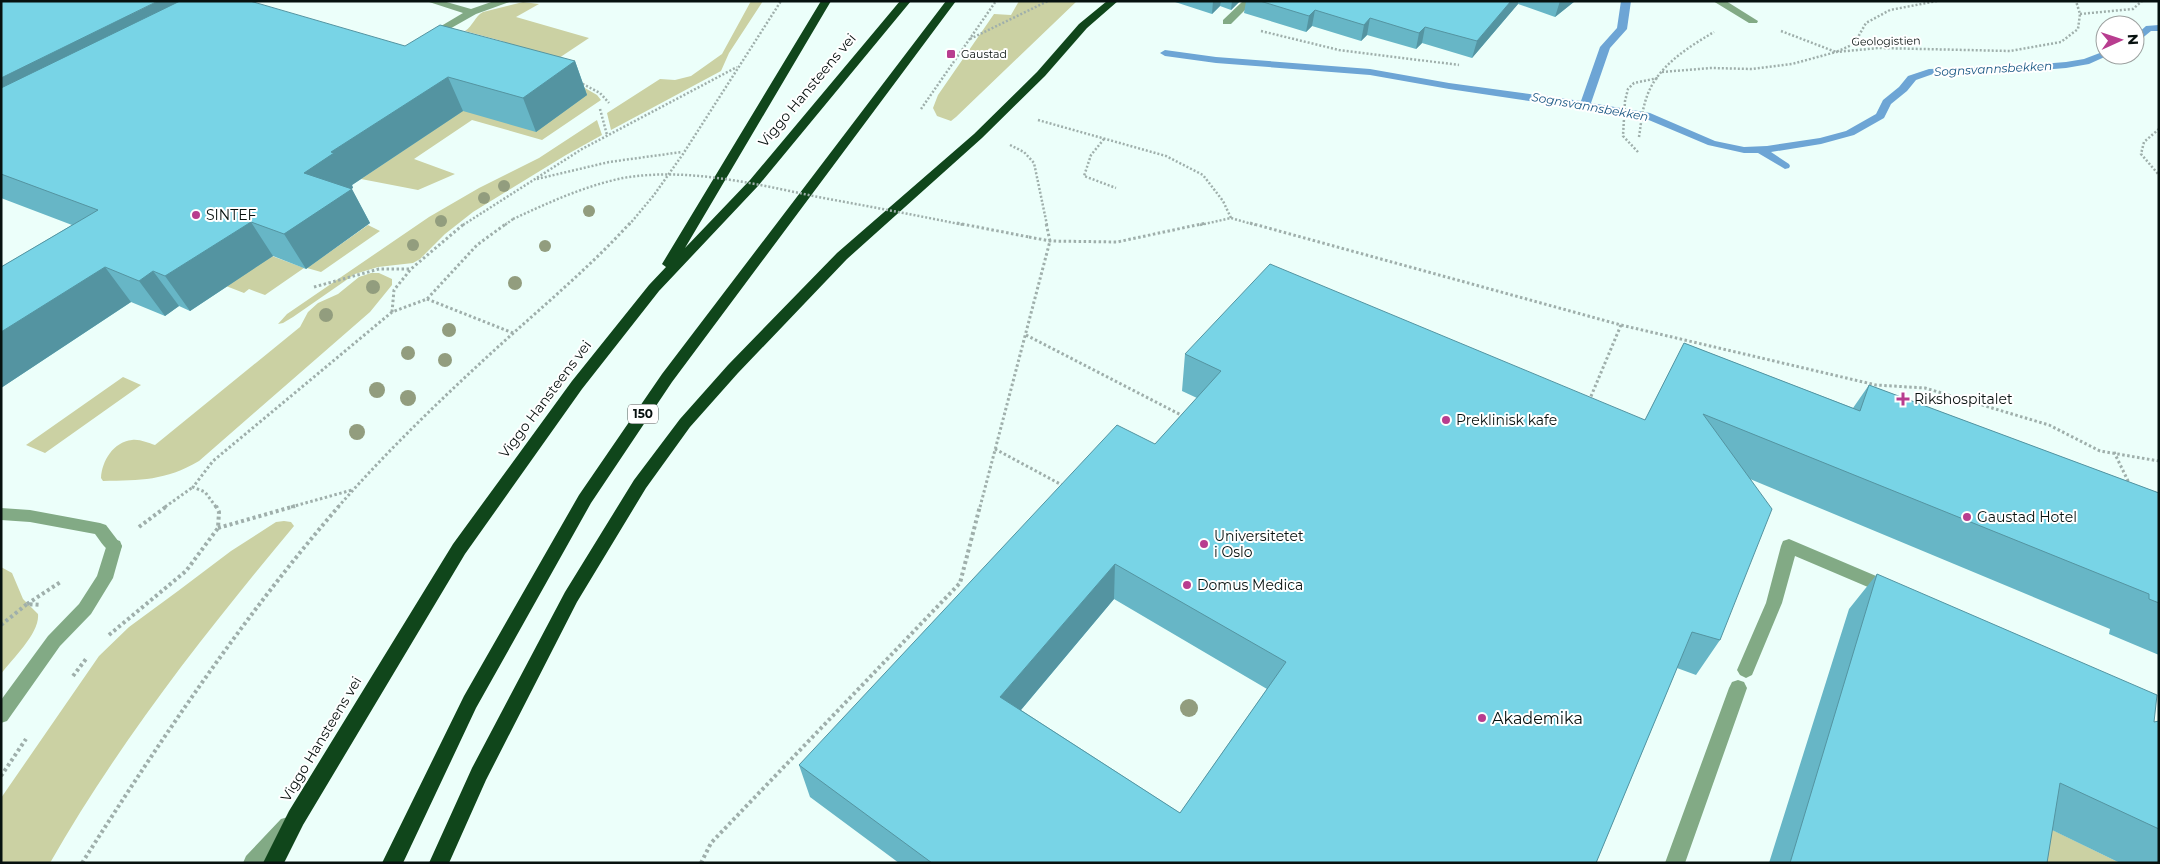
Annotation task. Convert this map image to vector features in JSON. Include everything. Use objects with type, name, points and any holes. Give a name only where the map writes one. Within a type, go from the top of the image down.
[{"type":"highway","points":[[654,288],[826,1]]},
{"type":"highway","name":"Viggo Hansteens vei","points":[[273,863],[296,818],[459,549],[577,385],[654,288],[754,183],[906,1]]},
{"type":"highway","name":"150","points":[[392,863],[470,702],[584,499],[667,378],[951,1]]},
{"type":"highway","points":[[439,863],[479,774],[571,597],[640,484],[685,423],[733,369],[842,256],[978,136],[1041,74],[1083,26],[1113,1]]},
{"type":"street","points":[[432,1],[472,12]]},
{"type":"street","points":[[422,42],[472,12],[506,1]]},
{"type":"street","points":[[1227,22],[1249,1]]},
{"type":"street","points":[[1718,1],[1753,21]]},
{"type":"street","points":[[1,514],[30,516],[100,529],[114,546],[105,578],[84,609],[54,641],[1,715]]},
{"type":"street","points":[[1746,670],[1774,603],[1789,546],[1906,596]]},
{"type":"street","points":[[1675,863],[1738,688]]},
{"type":"street","points":[[254,863],[296,818]]},
{"type":"path","points":[[82,863],[165,734],[235,634],[304,547],[352,490],[424,416],[622,232],[646,205],[781,1]]},
{"type":"path","points":[[921,109],[996,1]]},
{"type":"path","points":[[967,41],[1048,1]]},
{"type":"path","points":[[1753,21],[1836,52],[1854,44],[1866,23],[1890,10],[1937,1]]},
{"type":"path","points":[[2076,1],[2080,14],[2133,9],[2142,1]]},
{"type":"path","name":"Geologistien","points":[[1662,72],[1712,68],[1752,69],[1792,64],[1836,52],[1879,48],[2010,51],[2062,42],[2078,29],[2080,14]]},
{"type":"path","points":[[1227,22],[1339,50],[1459,64]]},
{"type":"path","points":[[1639,138],[1646,96],[1662,72],[1682,51],[1716,32]]},
{"type":"path","points":[[392,312],[394,290],[411,269],[464,224],[607,135],[737,67]]},
{"type":"path","points":[[1638,152],[1623,136],[1625,93],[1631,84],[1642,80],[1658,78]]},
{"type":"path","points":[[573,79],[600,93],[609,103]]},
{"type":"path","points":[[600,109],[607,135]]},
{"type":"path","points":[[1030,118],[1166,156],[1203,175],[1224,201],[1231,218]]},
{"type":"path","points":[[2159,129],[2144,142],[2141,154],[2159,175]]},
{"type":"path","points":[[1104,139],[1091,155],[1084,176],[1116,188]]},
{"type":"path","points":[[701,863],[711,843],[960,583],[1050,241],[1031,157],[1022,150],[1002,142]]},
{"type":"path","points":[[533,180],[609,162],[683,151]]},
{"type":"path","points":[[102,641],[186,571],[218,528],[218,512],[212,500],[205,492],[193,487],[213,462],[392,312],[427,299],[477,245],[513,218],[582,189],[614,180],[640,176],[705,176],[1050,241],[1117,242],[1231,218],[1621,325],[1876,385],[1925,388],[2049,426],[2100,451],[2159,461]]},
{"type":"path","points":[[314,287],[379,269],[411,269]]},
{"type":"path","points":[[427,299],[513,333]]},
{"type":"path","points":[[1586,408],[1621,325]]},
{"type":"path","points":[[1026,335],[1185,417]]},
{"type":"path","points":[[995,449],[1062,485]]},
{"type":"path","points":[[2113,452],[2134,493]]},
{"type":"path","points":[[218,528],[352,490]]},
{"type":"path","points":[[72,678],[89,655]]},
{"type":"path","points":[[1,776],[32,731]]},
{"type":"green space","points":[[751,1],[763,1],[729,53],[721,71],[611,130],[607,113],[660,79],[675,80],[691,76],[722,54]]},
{"type":"green space","points":[[1019,1],[1077,1],[956,117],[951,121],[937,116],[933,108],[938,95],[994,14],[1011,15]]},
{"type":"green space","points":[[523,2],[539,4],[516,17],[589,38],[550,64],[502,41],[465,31],[483,12]]},
{"type":"green space","points":[[578,84],[597,95],[601,100],[542,140],[472,120],[414,159],[455,174],[418,190],[361,179],[428,134],[421,114]]},
{"type":"green space","points":[[597,120],[602,135],[473,212],[445,234],[420,259],[413,263],[378,267],[355,274],[293,317],[278,324],[287,314],[429,217],[479,188],[539,158]]},
{"type":"green space","points":[[368,225],[380,231],[321,272],[307,268]]},
{"type":"green space","points":[[224,238],[304,268],[265,295],[249,289],[244,293],[226,286]]},
{"type":"green space","points":[[371,273],[379,273],[392,279],[392,285],[370,312],[199,461],[187,468],[164,476],[141,480],[103,481],[101,478],[106,459],[119,444],[135,440],[155,445],[300,327],[308,312],[318,303],[338,294],[359,277]]},
{"type":"green space","points":[[123,377],[141,385],[45,453],[26,445]]},
{"type":"green space","points":[[276,522],[291,522],[294,526],[196,648],[134,731],[50,863],[1,863],[1,798],[99,656],[129,627],[231,551]]},
{"type":"green space","points":[[1,567],[12,573],[23,599],[38,614],[35,629],[19,653],[1,674]]},
{"type":"green space","points":[[2020,814],[2120,863],[2011,863]]},
{"type":"building","points":[[1,1],[158,1],[1,78]]},
{"type":"building","points":[[180,1],[250,1],[405,46],[440,25],[575,61],[523,98],[448,77],[331,152],[334,153],[304,173],[352,189],[284,234],[251,222],[165,276],[153,271],[139,281],[105,267],[1,332],[1,267],[98,210],[1,174],[1,88]]},
{"type":"building","points":[[1260,1],[1511,1],[1477,41],[1425,27],[1419,33],[1370,18],[1364,25],[1315,10],[1309,16]]},
{"type":"building","name":"Domus Medica","points":[[1270,264],[1645,420],[1684,343],[1860,411],[1869,385],[2159,493],[2159,603],[2149,599],[2149,594],[1703,414],[1772,509],[1720,640],[1692,632],[1596,863],[932,863],[799,765],[1117,425],[1155,444],[1221,371],[1185,354]],"holes":[[[1115,564],[1286,662],[1180,813],[1000,697]]]},
{"type":"building","points":[[1877,574],[2157,695],[2154,722],[2159,721],[2159,829],[2060,783],[2047,863],[1790,863]]},
{"type":"waterway","points":[[1585,105],[1605,47],[1622,29],[1626,1]]},
{"type":"waterway","name":"Sognsvannsbekken","points":[[2145,32],[2149,28],[2159,28]]},
{"type":"waterway","name":"Sognsvannsbekken","points":[[1165,53],[1216,60],[1370,72],[1449,86],[1585,105]]},
{"type":"waterway","name":"Sognsvannsbekken","points":[[1760,149],[1821,141],[1850,133],[1880,116],[1887,102],[1903,89],[1912,78],[1932,71],[2003,70],[2066,65],[2086,62],[2095,58]]},
{"type":"waterway","name":"Sognsvannsbekken","points":[[1585,105],[1646,115],[1712,143],[1744,150],[1760,149]]},
{"type":"waterway","points":[[1760,149],[1785,166]]},
{"type":"place","name":"Gaustad","points":[[951,54]]},
{"type":"place","name":"SINTEF","points":[[196,215]]},
{"type":"place","name":"Rikshospitalet","points":[[1903,399]]},
{"type":"place","name":"Preklinisk kafe","points":[[1446,420]]},
{"type":"place","name":"Gaustad Hotel","points":[[1967,517]]},
{"type":"place","name":"Universitetet i Oslo","points":[[1204,544]]},
{"type":"place","name":"Domus Medica","points":[[1187,585]]},
{"type":"place","name":"Akademika","points":[[1482,718]]}]
